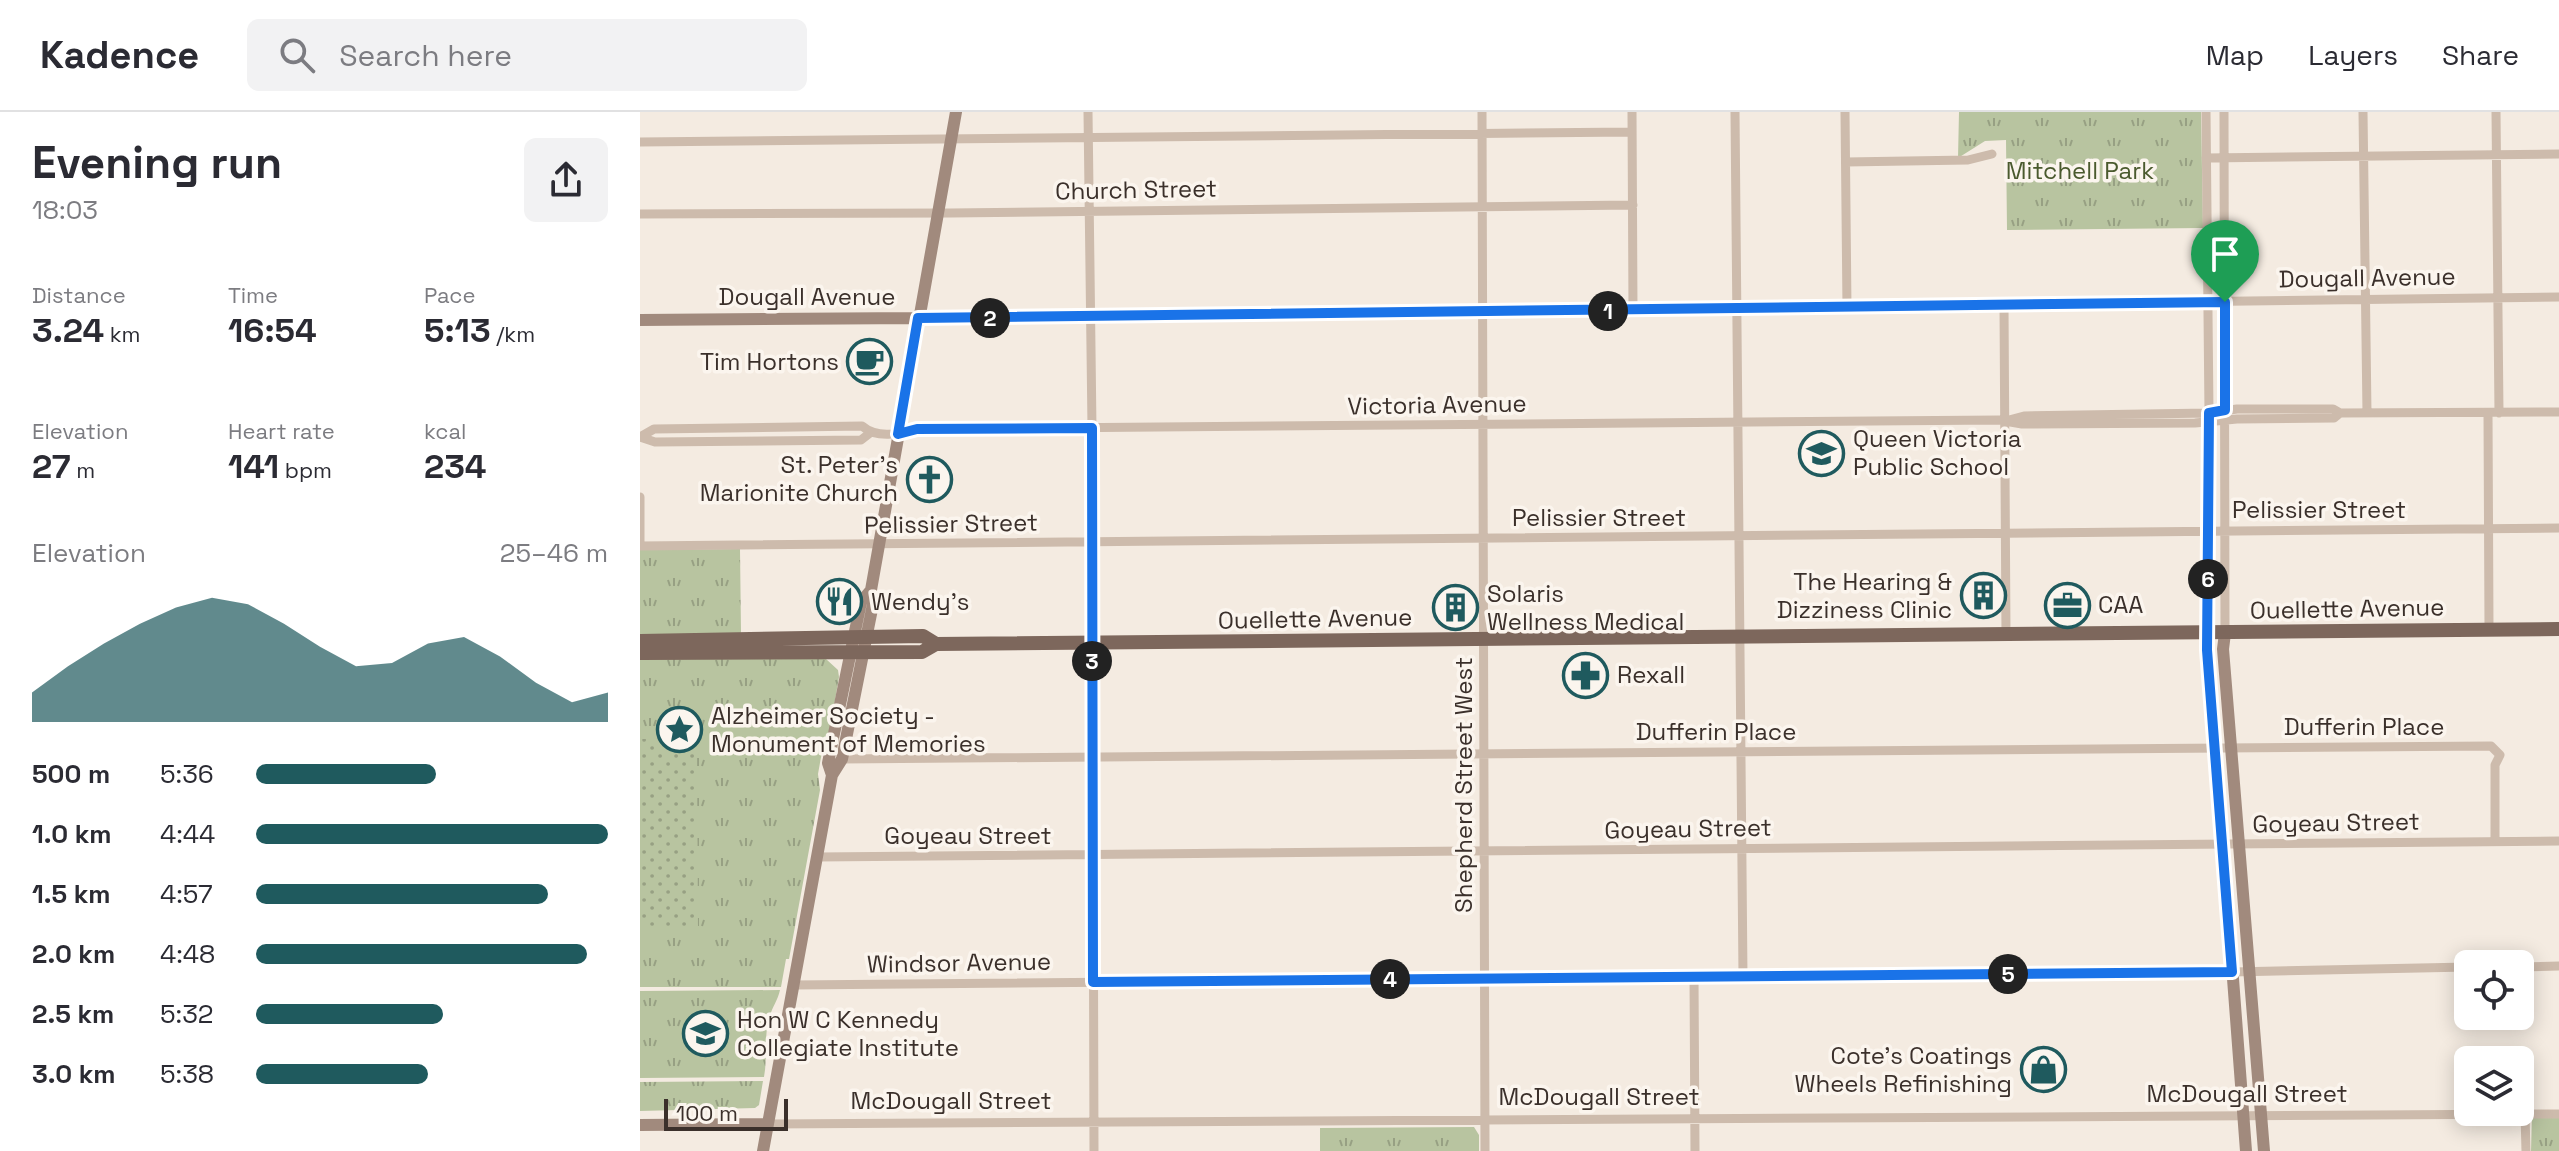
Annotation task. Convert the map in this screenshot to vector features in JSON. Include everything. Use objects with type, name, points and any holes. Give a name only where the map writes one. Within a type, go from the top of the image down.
[{"type":"main road","name":"Ouellette Avenue","points":[[640,653],[922,652],[936,644],[1092,642],[2559,629]]},
{"type":"main road","name":"Ouellette Avenue","points":[[640,641],[861,635],[923,636],[936,644]]},
{"type":"street","points":[[763,1151],[832,775],[842,759],[861,635],[873,604],[871,590],[878,544],[956,112]]},
{"type":"street","points":[[1088,112],[1094,1151]]},
{"type":"street","name":"Shepherd Street West","points":[[1482,112],[1485,1151]]},
{"type":"street","points":[[1632,112],[1633,311]]},
{"type":"street","points":[[1735,112],[1743,976]]},
{"type":"street","points":[[1845,112],[1847,308]]},
{"type":"street","points":[[2206,112],[2209,418],[2207,634],[2246,1151]]},
{"type":"street","points":[[2224,112],[2223,649],[2264,1151]]},
{"type":"street","points":[[2363,112],[2367,413]]},
{"type":"street","points":[[2496,112],[2499,413]]},
{"type":"street","points":[[640,142],[1632,132]]},
{"type":"street","points":[[1846,162],[1968,160],[1992,154]]},
{"type":"street","points":[[2206,158],[2559,154]]},
{"type":"street","name":"Church Street","points":[[640,214],[1633,205]]},
{"type":"street","name":"Dougall Avenue","points":[[640,320],[1633,311],[2559,297]]},
{"type":"street","points":[[2004,306],[2006,635]]},
{"type":"street","name":"Victoria Avenue","points":[[640,437],[654,429],[862,426],[870,433],[898,434],[917,429],[2006,421],[2024,416],[2209,418],[2333,409],[2340,413],[2559,412]]},
{"type":"street","points":[[2488,413],[2489,629]]},
{"type":"street","points":[[640,497],[640,546]]},
{"type":"street","name":"Pelissier Street","points":[[640,546],[2559,528]]},
{"type":"street","points":[[832,775],[828,763],[858,651]]},
{"type":"street","name":"Dufferin Place","points":[[842,759],[2491,746],[2500,755],[2495,765],[2495,841]]},
{"type":"street","name":"Goyeau Street","points":[[817,857],[2559,841]]},
{"type":"street","points":[[2534,967],[2559,966]]},
{"type":"street","name":"Windsor Avenue","points":[[794,985],[2232,972],[2454,967]]},
{"type":"street","points":[[1694,976],[1695,1151]]},
{"type":"street","name":"McDougall Street","points":[[2534,1114],[2559,1114]]},
{"type":"street","name":"McDougall Street","points":[[640,1125],[2454,1115]]},
{"type":"street","points":[[2525,1126],[2526,1151]]},
{"type":"green space","name":"Mitchell Park","points":[[1959,112],[2201,112],[2203,228],[2007,230],[2006,140],[1985,141],[1958,158]]},
{"type":"green space","points":[[740,549],[741,634],[640,636],[640,550]]},
{"type":"green space","points":[[640,658],[826,659],[838,670],[830,729],[818,774],[820,790],[789,959],[786,959],[781,987],[640,987]]},
{"type":"green space","points":[[640,739],[697,739],[698,929],[640,929]]},
{"type":"green space","points":[[780,990],[768,1024],[764,1077],[640,1078],[640,991]]},
{"type":"green space","points":[[763,1081],[759,1105],[755,1108],[640,1111],[640,1082]]},
{"type":"green space","points":[[2534,1114],[2559,1114],[2559,1151],[2531,1151]]},
{"type":"green space","points":[[1474,1127],[1479,1135],[1479,1151],[1320,1151],[1320,1128]]},
{"type":"place","name":"Tim Hortons","points":[[870,362]]},
{"type":"place","name":"Queen Victoria Public School","points":[[1822,453]]},
{"type":"place","name":"St. Peter's Marionite Church","points":[[929,479]]},
{"type":"place","name":"The Hearing & Dizziness Clinic","points":[[1983,596]]},
{"type":"place","name":"Wendy's","points":[[840,602]]},
{"type":"place","name":"CAA","points":[[2067,605]]},
{"type":"place","name":"Solaris Wellness Medical","points":[[1456,608]]},
{"type":"place","name":"Rexall","points":[[1586,675]]},
{"type":"place","name":"Alzheimer Society - Monument of Memories","points":[[680,730]]},
{"type":"place","name":"Hon W C Kennedy Collegiate Institute","points":[[706,1034]]},
{"type":"place","name":"Cote's Coatings Wheels Refinishing","points":[[2043,1070]]},
{"type":"route","points":[[2225,302],[2225,410],[2209,413],[2207,634],[2232,972],[1093,982],[1092,428],[917,429],[898,434],[918,318],[2225,302]]}]
